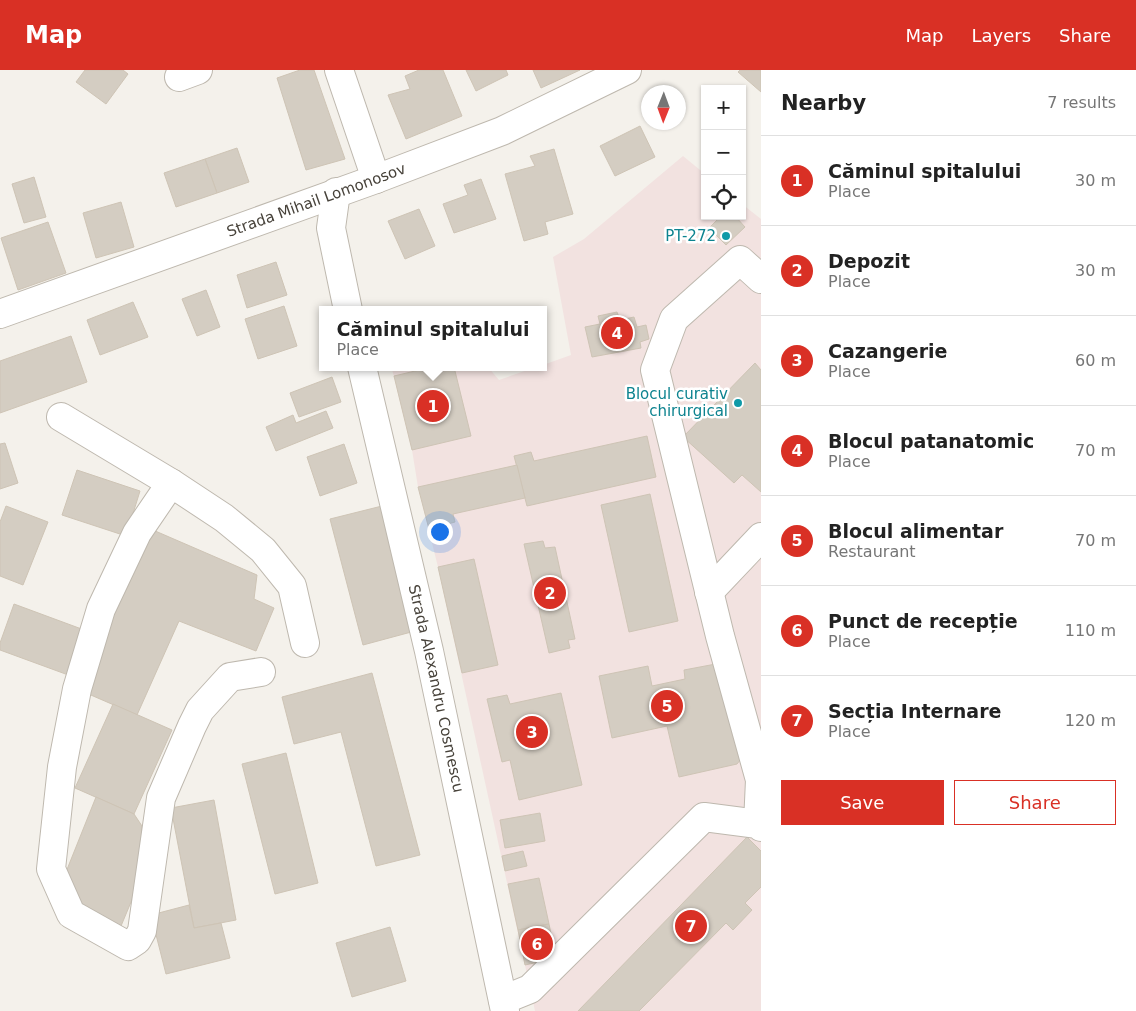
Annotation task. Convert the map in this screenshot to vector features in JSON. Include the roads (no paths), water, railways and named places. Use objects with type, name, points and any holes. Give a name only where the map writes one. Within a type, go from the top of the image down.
[{"type":"street","points":[[338,70],[376,179]]},
{"type":"street","name":"Strada Mihail Lomonosov","points":[[0,314],[376,179],[502,131],[627,70]]},
{"type":"street","points":[[336,192],[331,228],[347,306]]},
{"type":"street","points":[[504,1006],[530,989],[704,816],[760,825],[760,780],[709,592],[655,370],[674,318],[740,260],[761,279]]},
{"type":"street","name":"Strada Alexandru Cosmescu","points":[[363,371],[428,651],[504,1006]]},
{"type":"street","points":[[60,417],[171,483],[224,518],[269,558],[292,586],[305,643]]},
{"type":"street","points":[[171,483],[137,533],[102,609],[78,689],[62,767],[51,869],[71,914],[128,946],[137,940],[142,931],[161,798],[192,726],[200,710],[230,677],[261,672]]},
{"type":"street","points":[[709,592],[761,537]]},
{"type":"place","name":"PT-272","points":[[726,236]]},
{"type":"place","name":"Blocul patanatomic","points":[[617,333]]},
{"type":"place","name":"Blocul curativ chirurgical","points":[[738,403]]},
{"type":"place","name":"Căminul spitalului","points":[[433,406]]},
{"type":"place","name":"Depozit","points":[[550,593]]},
{"type":"place","name":"Blocul alimentar","points":[[667,706]]},
{"type":"place","name":"Cazangerie","points":[[532,732]]},
{"type":"place","name":"Secția Internare","points":[[691,926]]},
{"type":"place","name":"Punct de recepție","points":[[537,944]]}]
